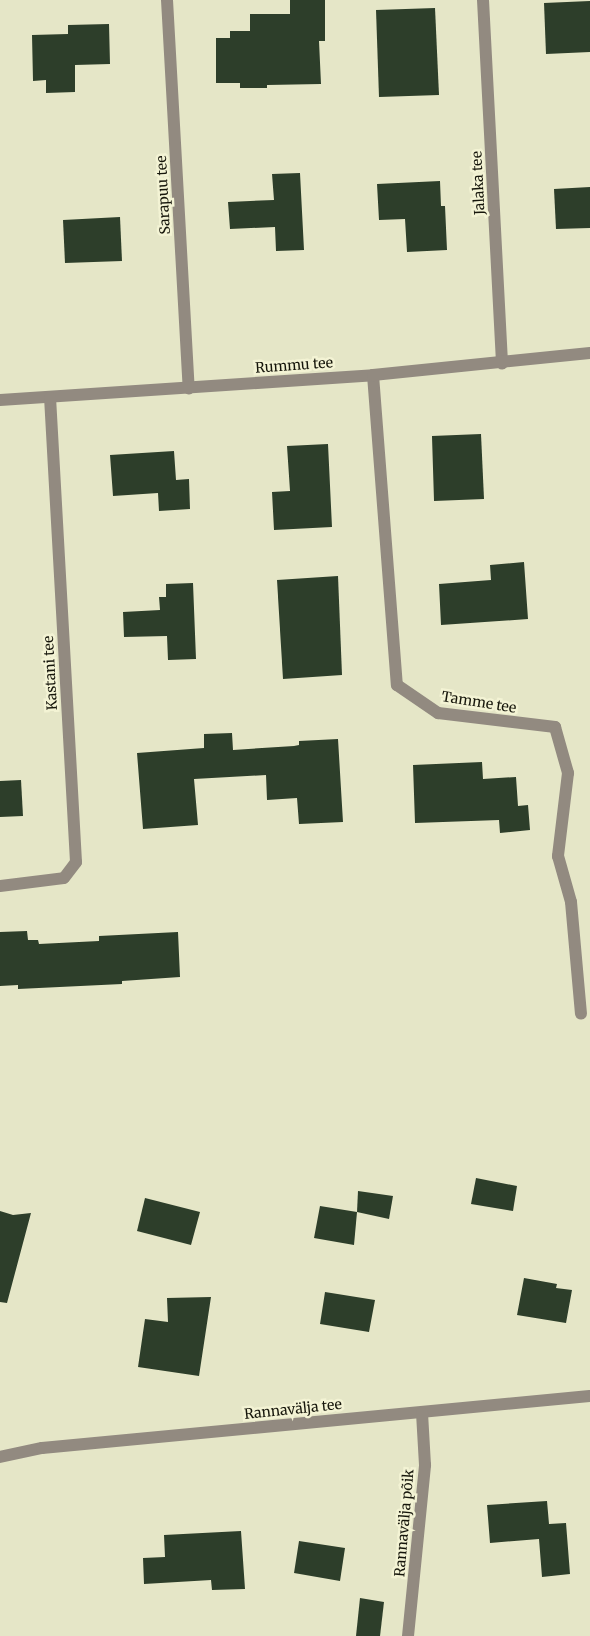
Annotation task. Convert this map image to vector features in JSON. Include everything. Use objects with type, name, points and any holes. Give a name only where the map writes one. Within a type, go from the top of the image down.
[{"type":"street","name":"Sarapuu tee","points":[[168,0],[190,388]]},
{"type":"street","name":"Jalaka tee","points":[[483,0],[502,364]]},
{"type":"street","name":"Rummu tee","points":[[0,400],[373,375],[502,364],[590,353]]},
{"type":"street","name":"Tamme tee","points":[[373,375],[396,685],[438,713],[554,728],[568,773],[558,856],[572,902],[581,1014]]},
{"type":"street","name":"Kastani tee","points":[[0,886],[64,878],[76,862],[50,398]]},
{"type":"street","name":"Rannavälja tee","points":[[0,1457],[42,1448],[590,1396]]},
{"type":"street","name":"Rannavälja põik","points":[[408,1636],[425,1465],[422,1413]]},
{"type":"building","points":[[290,0],[325,0],[325,41],[319,41],[321,84],[267,85],[267,88],[240,88],[240,83],[216,83],[216,38],[230,38],[230,31],[250,31],[250,14],[290,14]]},
{"type":"building","points":[[590,1],[590,52],[546,54],[544,3]]},
{"type":"building","points":[[435,8],[439,95],[379,97],[376,10]]},
{"type":"building","points":[[109,24],[110,64],[75,65],[75,92],[46,93],[46,80],[33,81],[32,35],[68,34],[68,25]]},
{"type":"building","points":[[300,173],[304,250],[276,251],[275,227],[230,229],[228,202],[274,200],[272,174]]},
{"type":"building","points":[[440,181],[441,206],[445,206],[447,250],[407,252],[405,219],[379,220],[377,184]]},
{"type":"building","points":[[590,187],[590,228],[556,229],[554,189]]},
{"type":"building","points":[[120,217],[122,261],[65,263],[63,220]]},
{"type":"building","points":[[481,434],[484,499],[434,501],[432,436]]},
{"type":"building","points":[[328,444],[332,527],[274,530],[272,492],[290,491],[287,446]]},
{"type":"building","points":[[174,451],[176,480],[189,479],[190,509],[159,511],[158,493],[113,496],[110,455]]},
{"type":"building","points":[[524,562],[528,619],[441,625],[439,584],[491,580],[490,565]]},
{"type":"building","points":[[338,576],[342,675],[283,679],[277,580]]},
{"type":"building","points":[[193,583],[196,659],[168,660],[167,636],[124,637],[123,612],[160,610],[159,597],[166,597],[166,584]]},
{"type":"building","points":[[232,733],[233,750],[294,746],[299,745],[299,741],[338,739],[343,822],[299,824],[297,798],[267,800],[266,775],[194,779],[198,825],[143,829],[137,753],[204,748],[204,734]]},
{"type":"building","points":[[482,762],[483,779],[516,777],[518,806],[528,805],[530,830],[500,833],[499,820],[415,823],[413,765]]},
{"type":"building","points":[[21,780],[23,816],[0,817],[0,781]]},
{"type":"building","points":[[27,931],[28,940],[38,940],[39,944],[99,941],[99,936],[178,932],[180,977],[122,981],[122,984],[18,989],[18,985],[0,986],[0,932]]},
{"type":"building","points":[[476,1178],[517,1186],[513,1211],[471,1204]]},
{"type":"building","points":[[358,1191],[393,1196],[389,1219],[357,1212]]},
{"type":"building","points":[[145,1198],[200,1212],[191,1245],[137,1231]]},
{"type":"building","points":[[320,1206],[357,1212],[354,1245],[314,1238]]},
{"type":"building","points":[[0,1211],[13,1215],[31,1213],[7,1303],[0,1302]]},
{"type":"building","points":[[524,1278],[557,1284],[556,1288],[572,1290],[566,1323],[517,1315]]},
{"type":"building","points":[[325,1292],[375,1300],[369,1332],[320,1324]]},
{"type":"building","points":[[211,1297],[199,1376],[138,1367],[145,1319],[168,1322],[167,1298]]},
{"type":"building","points":[[547,1501],[549,1524],[566,1523],[570,1574],[542,1577],[539,1539],[490,1543],[487,1505]]},
{"type":"building","points":[[241,1531],[245,1589],[212,1590],[211,1580],[144,1584],[143,1558],[165,1557],[164,1535]]},
{"type":"building","points":[[299,1541],[345,1548],[340,1581],[294,1573]]},
{"type":"building","points":[[360,1598],[384,1602],[380,1636],[356,1636]]}]
